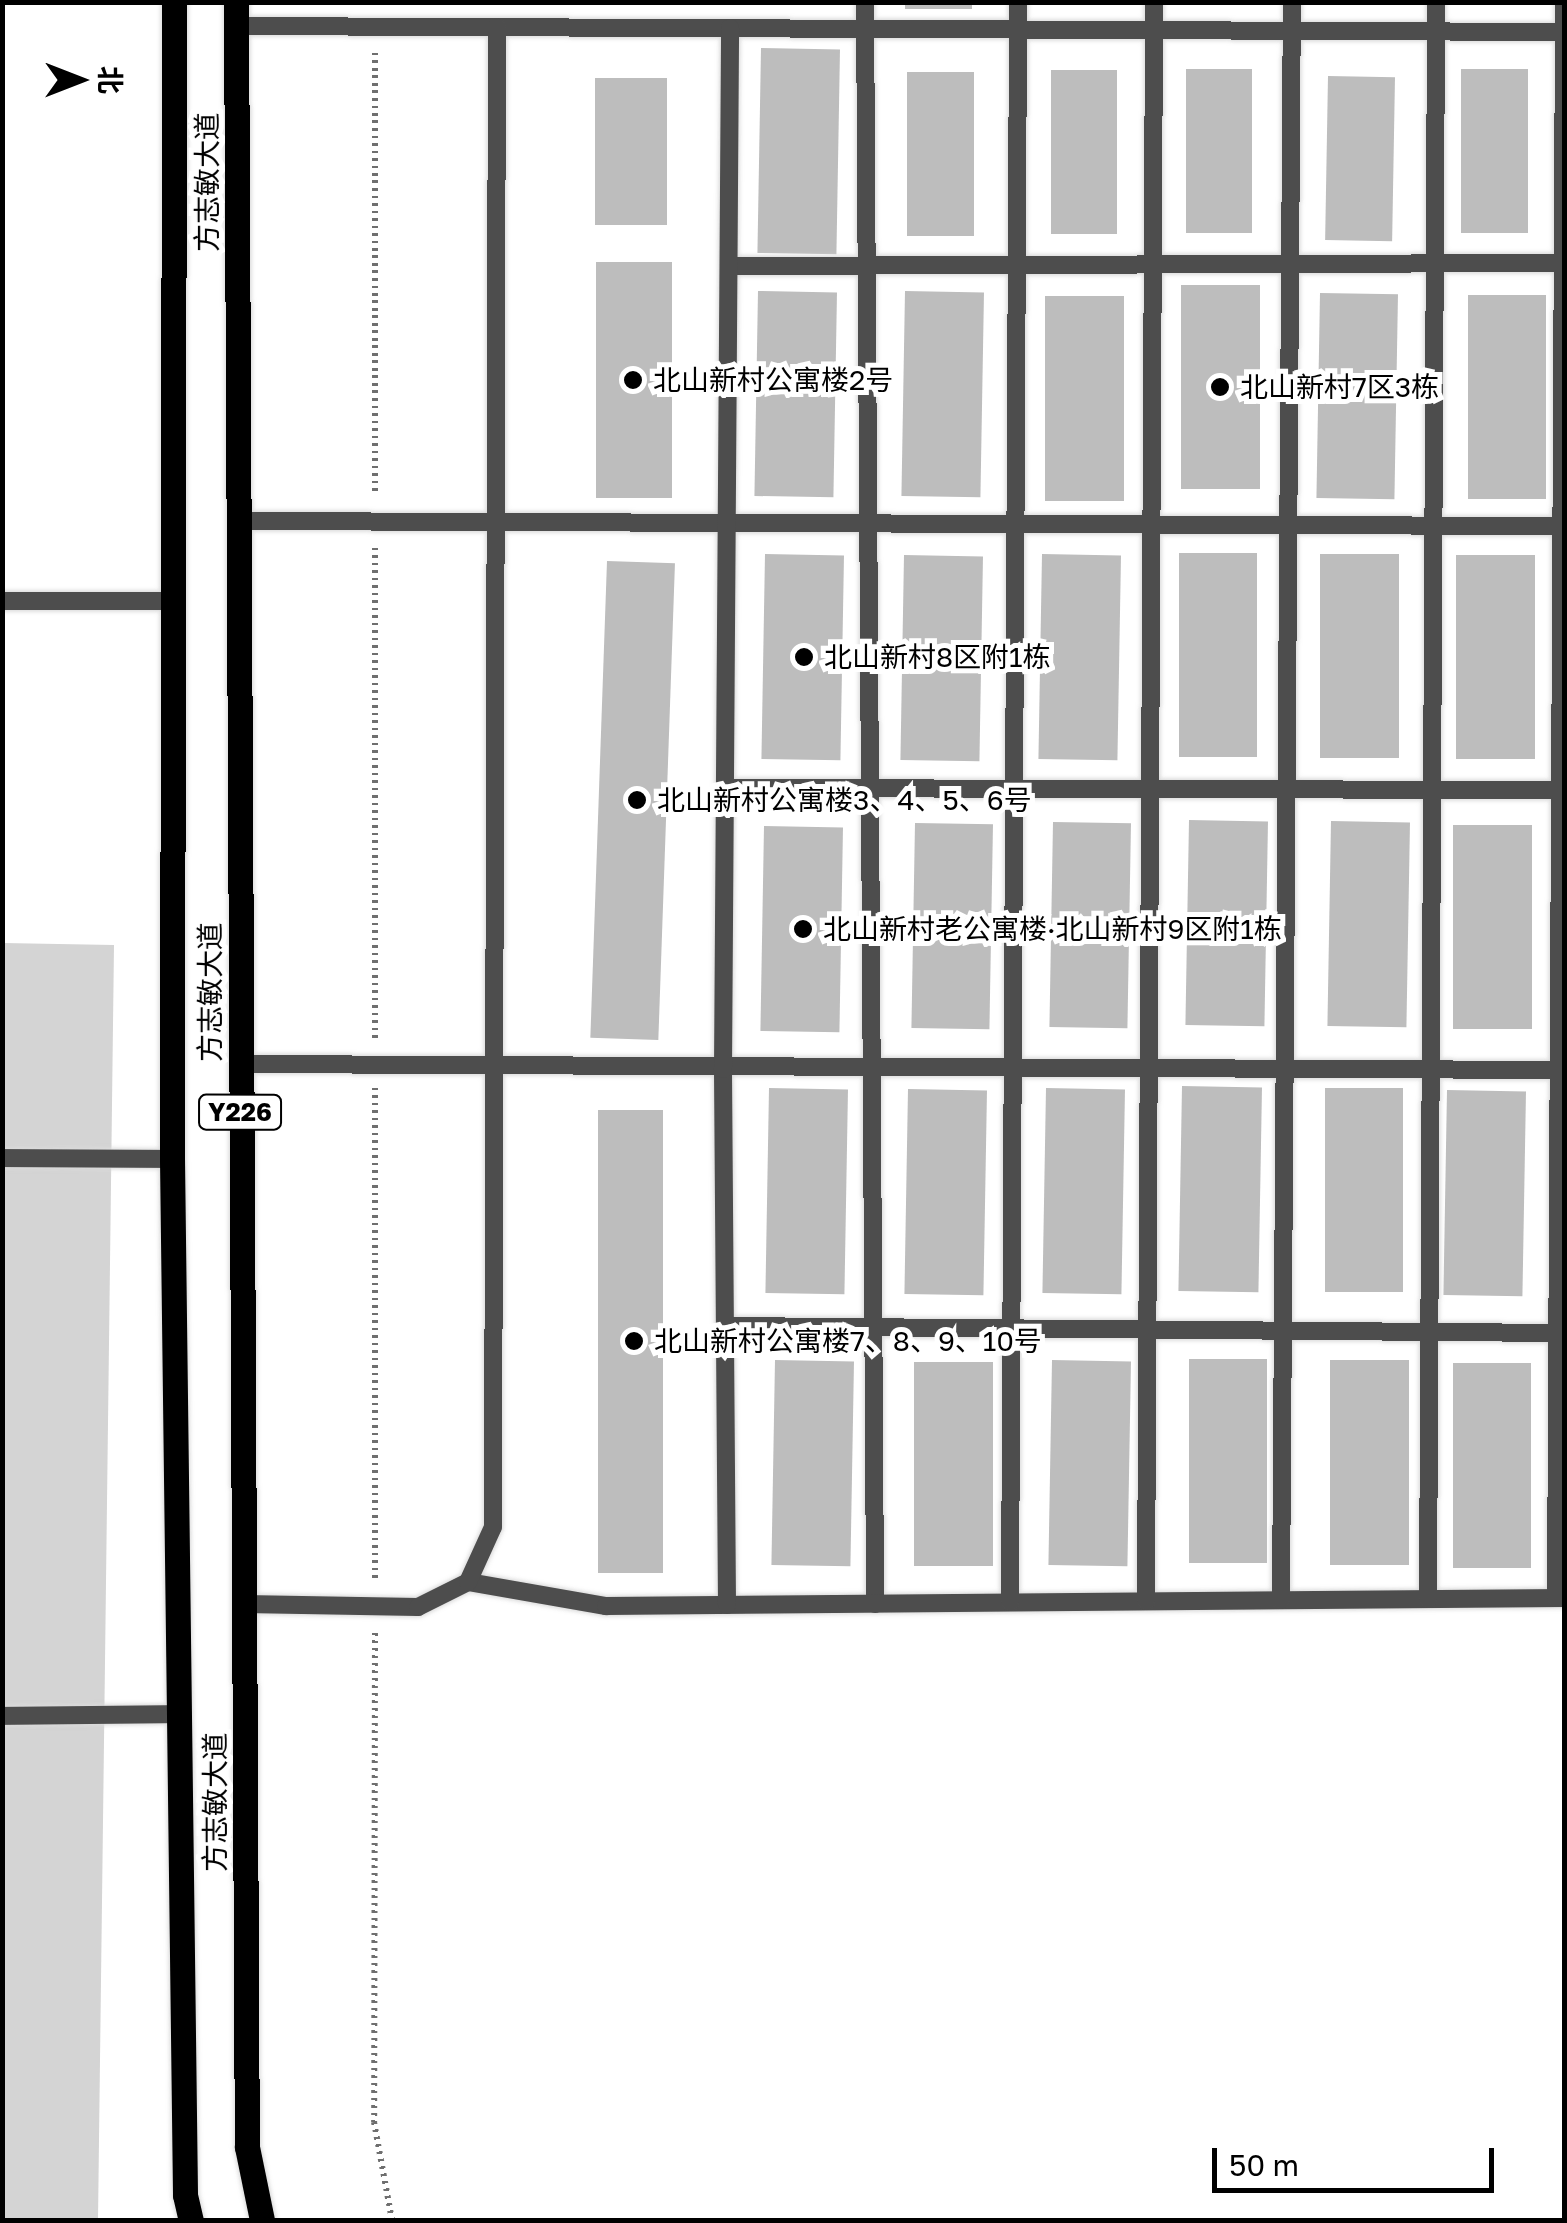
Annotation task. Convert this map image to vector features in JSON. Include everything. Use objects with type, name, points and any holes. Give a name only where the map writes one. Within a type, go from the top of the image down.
[{"type":"main road","name":"方志敏大道","points":[[174,2],[172,1159],[185,2195],[191,2220]]},
{"type":"main road","name":"方志敏大道","points":[[236,14],[248,2147],[262,2220]]},
{"type":"main road","points":[[178,2220],[185,2195]]},
{"type":"street","points":[[865,2],[875,1604]]},
{"type":"street","points":[[1010,1602],[1018,2]]},
{"type":"street","points":[[1146,1602],[1154,2]]},
{"type":"street","points":[[1281,1600],[1292,2]]},
{"type":"street","points":[[1428,1599],[1436,2]]},
{"type":"street","points":[[244,1604],[418,1608],[468,1582],[606,1606],[1560,1598],[1564,2]]},
{"type":"street","points":[[236,14],[375,26],[1564,32]]},
{"type":"street","points":[[468,1582],[493,1526],[497,27]]},
{"type":"street","points":[[727,1605],[723,1069],[730,28]]},
{"type":"street","points":[[729,266],[1564,263]]},
{"type":"street","points":[[238,521],[728,518],[1563,526]]},
{"type":"street","points":[[2,602],[175,602]]},
{"type":"street","points":[[726,788],[1563,790]]},
{"type":"street","points":[[240,1064],[871,1070],[1562,1070]]},
{"type":"street","points":[[2,1158],[172,1159]]},
{"type":"street","points":[[725,1326],[1561,1333]]},
{"type":"street","points":[[2,1716],[179,1714]]},
{"type":"path","points":[[375,26],[374,2122],[392,2220]]},
{"type":"shaded area","points":[[3,943],[114,945],[98,2220],[3,2220]]},
{"type":"building","points":[[905,2],[972,2],[972,9],[905,9]]},
{"type":"building","points":[[761,48],[840,49],[836,254],[757,253]]},
{"type":"building","points":[[1186,69],[1252,69],[1252,233],[1186,233]]},
{"type":"building","points":[[1461,69],[1528,69],[1528,233],[1461,233]]},
{"type":"building","points":[[1051,70],[1117,70],[1117,234],[1051,234]]},
{"type":"building","points":[[907,72],[974,72],[974,236],[907,236]]},
{"type":"building","points":[[1328,76],[1395,77],[1392,241],[1325,240]]},
{"type":"building","points":[[595,78],[667,78],[667,225],[595,225]]},
{"type":"building","name":"北山新村公寓楼2号","points":[[596,262],[672,262],[672,498],[596,498]]},
{"type":"building","name":"北山新村7区3栋","points":[[1181,285],[1260,285],[1260,489],[1181,489]]},
{"type":"building","points":[[758,291],[837,292],[833,497],[754,496]]},
{"type":"building","points":[[905,291],[984,292],[980,497],[901,496]]},
{"type":"building","points":[[1320,293],[1398,294],[1394,499],[1316,498]]},
{"type":"building","points":[[1468,295],[1546,295],[1546,499],[1468,499]]},
{"type":"building","points":[[1045,296],[1124,296],[1124,501],[1045,501]]},
{"type":"building","points":[[1179,553],[1257,553],[1257,757],[1179,757]]},
{"type":"building","name":"北山新村8区附1栋","points":[[765,554],[844,555],[840,760],[761,759]]},
{"type":"building","points":[[1042,554],[1121,555],[1117,760],[1038,759]]},
{"type":"building","points":[[1320,554],[1399,554],[1399,758],[1320,758]]},
{"type":"building","points":[[904,555],[983,556],[979,761],[900,760]]},
{"type":"building","points":[[1456,555],[1535,555],[1535,759],[1456,759]]},
{"type":"building","name":"北山新村公寓楼3、4、5、6号","points":[[607,561],[675,563],[658,1040],[590,1038]]},
{"type":"building","points":[[1189,820],[1268,821],[1264,1026],[1185,1025]]},
{"type":"building","points":[[1331,821],[1410,822],[1406,1027],[1327,1026]]},
{"type":"building","points":[[1053,822],[1131,823],[1127,1028],[1049,1027]]},
{"type":"building","points":[[915,823],[993,824],[989,1029],[911,1028]]},
{"type":"building","points":[[1453,825],[1532,825],[1532,1029],[1453,1029]]},
{"type":"building","name":"北山新村老公寓楼·北山新村9区附1栋","points":[[764,826],[843,827],[839,1032],[760,1031]]},
{"type":"building","points":[[1182,1086],[1262,1087],[1258,1292],[1178,1291]]},
{"type":"building","points":[[769,1088],[848,1089],[844,1294],[765,1293]]},
{"type":"building","points":[[1046,1088],[1125,1089],[1121,1294],[1042,1293]]},
{"type":"building","points":[[1325,1088],[1403,1088],[1403,1292],[1325,1292]]},
{"type":"building","points":[[908,1089],[987,1090],[983,1295],[904,1294]]},
{"type":"building","points":[[1447,1090],[1526,1091],[1522,1296],[1443,1295]]},
{"type":"building","name":"北山新村公寓楼7、8、9、10号","points":[[598,1110],[663,1110],[663,1573],[598,1573]]},
{"type":"building","points":[[1189,1359],[1267,1359],[1267,1563],[1189,1563]]},
{"type":"building","points":[[775,1360],[854,1361],[850,1566],[771,1565]]},
{"type":"building","points":[[1052,1360],[1131,1361],[1127,1566],[1048,1565]]},
{"type":"building","points":[[1330,1360],[1409,1360],[1409,1565],[1330,1565]]},
{"type":"building","points":[[914,1362],[993,1362],[993,1566],[914,1566]]},
{"type":"building","points":[[1453,1363],[1531,1363],[1531,1568],[1453,1568]]},
{"type":"place","name":"北山新村公寓楼2号","points":[[633,380]]},
{"type":"place","name":"北山新村7区3栋","points":[[1220,387]]},
{"type":"place","name":"北山新村8区附1栋","points":[[804,657]]},
{"type":"place","name":"北山新村公寓楼3、4、5、6号","points":[[637,800]]},
{"type":"place","name":"北山新村老公寓楼·北山新村9区附1栋","points":[[803,929]]},
{"type":"place","name":"北山新村公寓楼7、8、9、10号","points":[[634,1341]]}]
